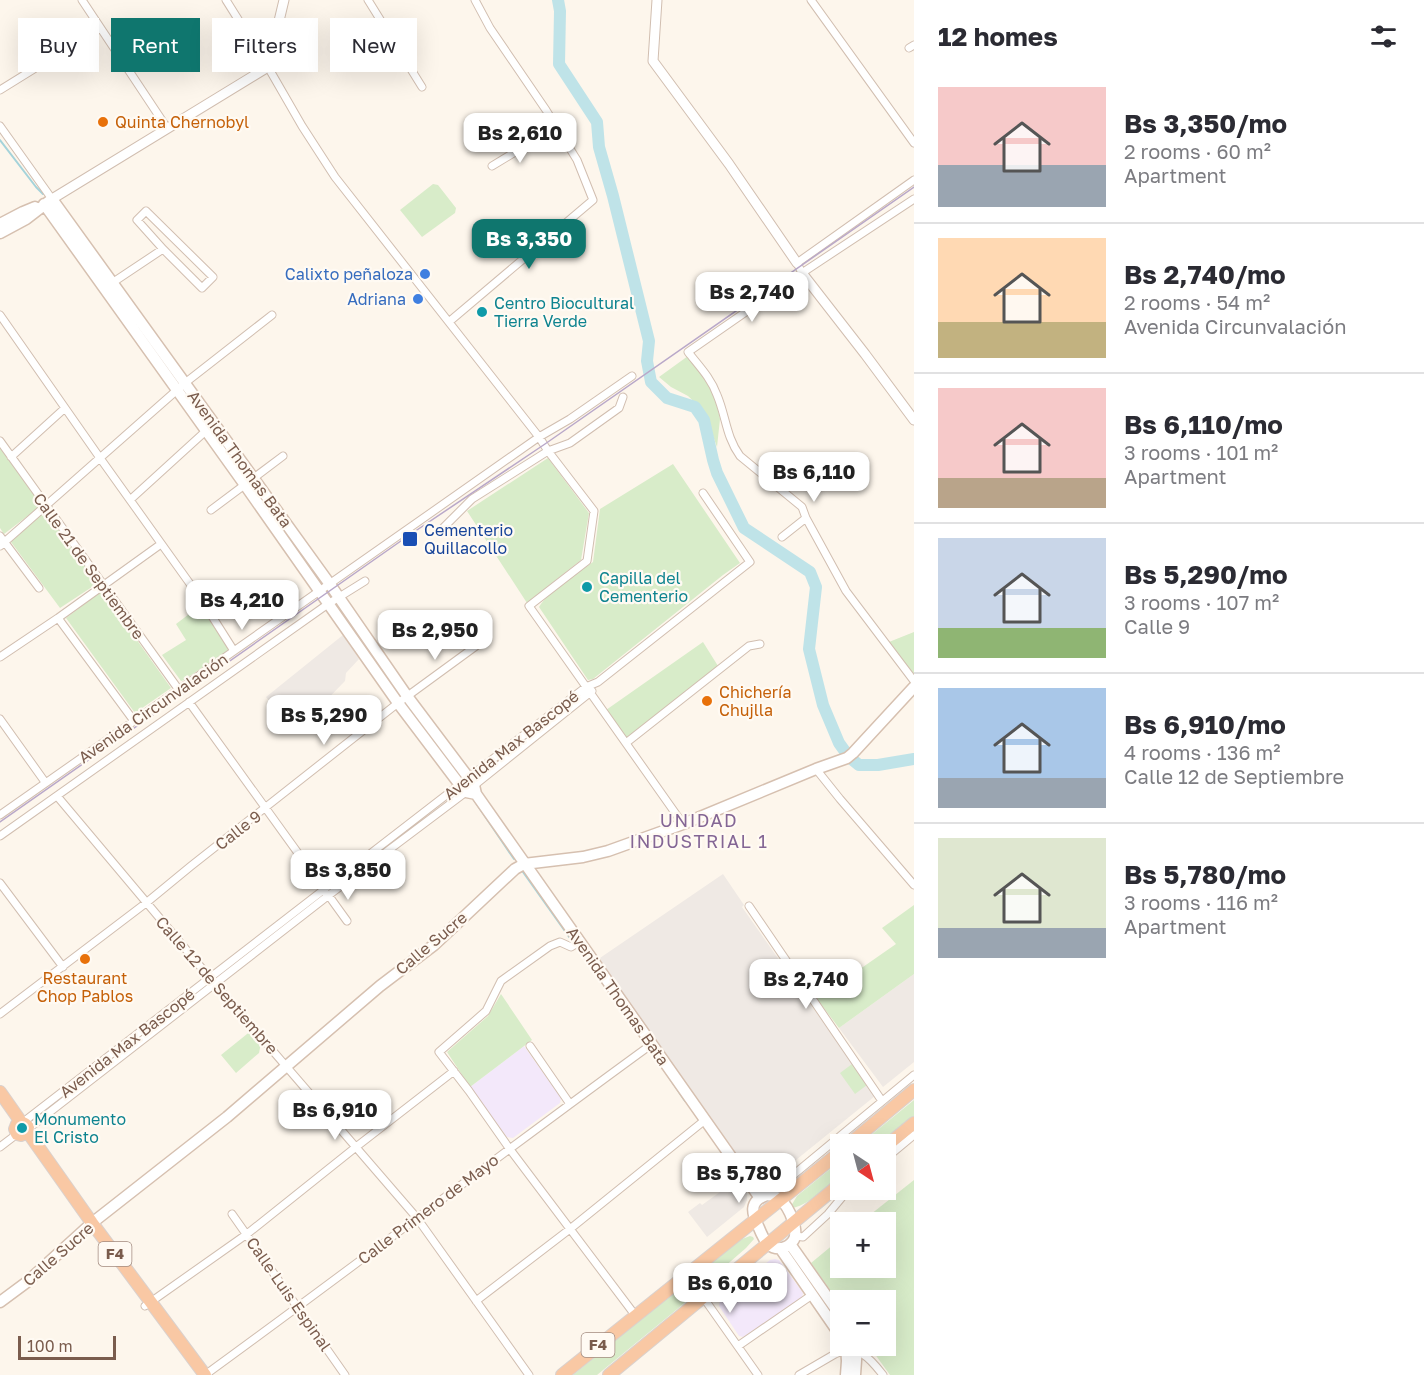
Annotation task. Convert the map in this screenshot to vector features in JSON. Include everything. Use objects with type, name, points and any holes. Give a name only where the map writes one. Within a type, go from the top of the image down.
[{"type":"highway","points":[[861,1134],[914,1090]]},
{"type":"highway","name":"F4","points":[[0,1092],[22,1129],[90,1226],[205,1375]]},
{"type":"highway","name":"F4","points":[[0,1105],[22,1129]]},
{"type":"highway","points":[[896,1142],[914,1133]]},
{"type":"highway","name":"F4","points":[[562,1375],[755,1220],[770,1198],[830,1159]]},
{"type":"highway","name":"F4","points":[[616,1373],[830,1192]]},
{"type":"highway","name":"F4","points":[[148,1304],[195,1375]]},
{"type":"main road","points":[[0,224],[48,201]]},
{"type":"main road","points":[[0,233],[26,219],[48,201]]},
{"type":"main road","name":"Avenida Thomas Bata","points":[[48,201],[112,283],[181,387]]},
{"type":"main road","name":"Avenida Thomas Bata","points":[[48,201],[249,482],[328,604],[469,787],[705,1120],[770,1198],[794,1222]]},
{"type":"main road","name":"Avenida Thomas Bata","points":[[249,482],[329,583],[403,699]]},
{"type":"main road","points":[[524,864],[583,857],[608,851],[683,824],[850,756],[914,687]]},
{"type":"main road","name":"Calle Sucre","points":[[0,1302],[27,1282],[90,1226],[227,1117],[380,986],[434,945],[514,869],[524,864]]},
{"type":"main road","points":[[770,1198],[755,1203],[752,1212],[767,1244],[772,1247],[788,1243],[796,1230],[794,1222]]},
{"type":"main road","points":[[788,1243],[812,1295],[830,1321]]},
{"type":"main road","points":[[788,1243],[830,1301]]},
{"type":"main road","points":[[846,1375],[850,1356]]},
{"type":"main road","points":[[853,1356],[855,1375]]},
{"type":"street","points":[[82,0],[167,128]]},
{"type":"street","points":[[226,0],[237,18]]},
{"type":"street","points":[[280,18],[284,0]]},
{"type":"street","points":[[368,0],[422,87]]},
{"type":"street","points":[[450,321],[592,200],[577,160],[490,28],[475,0]]},
{"type":"street","points":[[657,0],[653,61],[729,164],[802,273],[914,420]]},
{"type":"street","points":[[811,0],[914,143]]},
{"type":"street","points":[[0,90],[100,28]]},
{"type":"street","points":[[48,201],[260,72]]},
{"type":"street","points":[[271,72],[302,126],[338,180],[540,437],[594,511],[587,561],[529,606],[683,824]]},
{"type":"street","name":"Avenida Thomas Bata","points":[[0,126],[48,201]]},
{"type":"street","points":[[492,166],[536,140]]},
{"type":"street","points":[[797,263],[914,180]]},
{"type":"street","points":[[914,199],[688,352],[708,375],[717,394],[732,446],[740,456],[802,507],[846,591],[914,681]]},
{"type":"street","points":[[146,211],[213,277],[202,288],[163,249],[137,220],[146,211]]},
{"type":"street","points":[[112,283],[163,249]]},
{"type":"street","points":[[0,315],[203,602],[234,651]]},
{"type":"street","points":[[39,588],[1,541],[46,505],[181,387],[272,315]]},
{"type":"street","name":"Avenida Circunvalación","points":[[0,815],[329,583],[632,376]]},
{"type":"street","points":[[443,528],[472,499],[548,451],[570,443],[619,408],[623,397]]},
{"type":"street","points":[[11,457],[65,408]]},
{"type":"street","points":[[130,500],[210,427]]},
{"type":"street","name":"Calle 21 de Septiembre","points":[[0,441],[179,690]]},
{"type":"street","points":[[211,510],[283,456]]},
{"type":"street","name":"Avenida Max Bascopé","points":[[22,1129],[215,984],[469,787],[750,562],[704,493]]},
{"type":"street","points":[[782,537],[806,518]]},
{"type":"street","points":[[0,657],[161,544]]},
{"type":"street","name":"Avenida Circunvalación","points":[[0,836],[364,580]]},
{"type":"street","points":[[58,618],[134,721]]},
{"type":"street","points":[[626,743],[749,646],[760,644]]},
{"type":"street","name":"Calle 9","points":[[0,1014],[146,903],[403,699],[476,646]]},
{"type":"street","points":[[189,702],[347,921]]},
{"type":"street","points":[[0,719],[45,782]]},
{"type":"street","points":[[816,769],[914,885]]},
{"type":"street","name":"Avenida Max Bascopé","points":[[0,1147],[324,888],[469,787]]},
{"type":"street","name":"Calle 12 de Septiembre","points":[[57,796],[215,984],[417,1218],[529,1375]]},
{"type":"street","points":[[0,883],[63,967]]},
{"type":"street","points":[[749,906],[882,1101]]},
{"type":"street","points":[[579,942],[571,947],[560,942],[550,946],[501,981],[486,1011],[438,1053],[454,1071],[635,1315]]},
{"type":"street","name":"Calle Primero de Mayo","points":[[205,1375],[652,1044]]},
{"type":"street","points":[[530,1046],[570,1104]]},
{"type":"street","points":[[148,1304],[247,1234],[454,1071]]},
{"type":"street","points":[[770,1198],[914,1075]]},
{"type":"street","points":[[477,1301],[705,1120]]},
{"type":"street","points":[[896,1149],[914,1133]]},
{"type":"street","points":[[788,1243],[803,1237],[820,1223],[840,1200]]},
{"type":"street","name":"Calle Luis Espinal","points":[[232,1214],[345,1375]]},
{"type":"street","points":[[738,1346],[812,1295]]},
{"type":"street","points":[[703,1298],[758,1375]]},
{"type":"street","points":[[799,1375],[832,1356]]},
{"type":"street","points":[[867,1356],[883,1375]]},
{"type":"shaded area","points":[[343,635],[359,659],[346,673],[345,681],[313,714],[301,700],[283,717],[266,697]]},
{"type":"shaded area","points":[[723,874],[744,905],[742,907],[875,1096],[759,1190],[597,960]]},
{"type":"shaded area","points":[[914,974],[914,1062],[883,1087],[839,1028]]},
{"type":"shaded area","points":[[524,1046],[561,1098],[560,1103],[513,1138],[507,1137],[470,1087]]},
{"type":"shaded area","points":[[738,1179],[747,1193],[744,1207],[707,1237],[688,1212],[700,1203],[702,1205]]},
{"type":"shaded area","points":[[770,1260],[779,1260],[803,1293],[802,1298],[743,1337],[739,1336],[719,1306],[720,1301]]},
{"type":"green space","points":[[433,184],[438,185],[456,208],[455,213],[422,237],[400,210]]},
{"type":"green space","points":[[688,356],[707,379],[716,401],[720,419],[717,447],[704,411],[688,396],[659,377]]},
{"type":"green space","points":[[0,448],[42,505],[4,534],[0,528]]},
{"type":"green space","points":[[548,458],[589,513],[581,560],[527,603],[467,511]]},
{"type":"green space","points":[[673,464],[740,563],[593,679],[588,680],[539,607],[557,588],[593,562],[600,509]]},
{"type":"green space","points":[[45,511],[98,583],[60,608],[11,542]]},
{"type":"green space","points":[[102,591],[171,688],[135,713],[66,618]]},
{"type":"green space","points":[[201,605],[230,649],[181,681],[162,655],[186,640],[176,624]]},
{"type":"green space","points":[[914,632],[914,673],[913,674],[889,642]]},
{"type":"green space","points":[[703,642],[718,666],[627,738],[606,710]]},
{"type":"green space","points":[[914,905],[914,974],[839,1028],[817,999],[896,944],[882,928]]},
{"type":"green space","points":[[501,994],[532,1040],[470,1087],[447,1052],[488,1016]]},
{"type":"green space","points":[[252,1030],[261,1043],[259,1053],[236,1073],[221,1055]]},
{"type":"green space","points":[[852,1064],[867,1085],[855,1094],[840,1073]]},
{"type":"green space","points":[[914,1100],[914,1116],[892,1134],[872,1134]]},
{"type":"green space","points":[[830,1169],[830,1185],[806,1203],[793,1208],[791,1206],[797,1196]]},
{"type":"green space","points":[[914,1180],[914,1375],[890,1375],[876,1356],[896,1356],[896,1290],[830,1290],[811,1263],[830,1247],[830,1278],[896,1278],[896,1212],[874,1212],[889,1200],[896,1200],[896,1194]]},
{"type":"green space","points":[[750,1236],[754,1239],[746,1248],[681,1306],[597,1375],[573,1375],[737,1241]]},
{"type":"waterway","points":[[558,0],[560,11],[559,64],[597,122],[599,147],[649,341],[647,361],[651,382],[667,398],[695,407],[704,420],[717,473],[744,528],[810,572],[816,587],[809,649],[823,705],[839,743],[849,757],[859,765],[878,765],[914,759]]},
{"type":"waterway","points":[[0,140],[43,194]]},
{"type":"waterway","points":[[472,797],[514,859]]},
{"type":"waterway","points":[[523,872],[572,941]]},
{"type":"waterway","points":[[577,948],[585,959]]},
{"type":"waterway","points":[[658,1061],[685,1101]]},
{"type":"tram line","points":[[0,822],[408,536],[545,444],[914,187]]},
{"type":"place","name":"Quinta Chernobyl","points":[[103,122]]},
{"type":"place","name":"Calixto peñaloza","points":[[425,274]]},
{"type":"place","name":"Adriana","points":[[418,299]]},
{"type":"place","name":"Centro Biocultural Tierra Verde","points":[[482,312]]},
{"type":"place","name":"Cementerio Quillacollo","points":[[410,539]]},
{"type":"place","name":"Capilla del Cementerio","points":[[587,587]]},
{"type":"place","name":"Chichería Chujlla","points":[[707,701]]},
{"type":"place","name":"Restaurant Chop Pablos","points":[[85,959]]},
{"type":"place","name":"Monumento El Cristo","points":[[22,1128]]},
{"type":"district","name":"UNIDAD INDUSTRIAL 1","points":[[699,831]]}]
